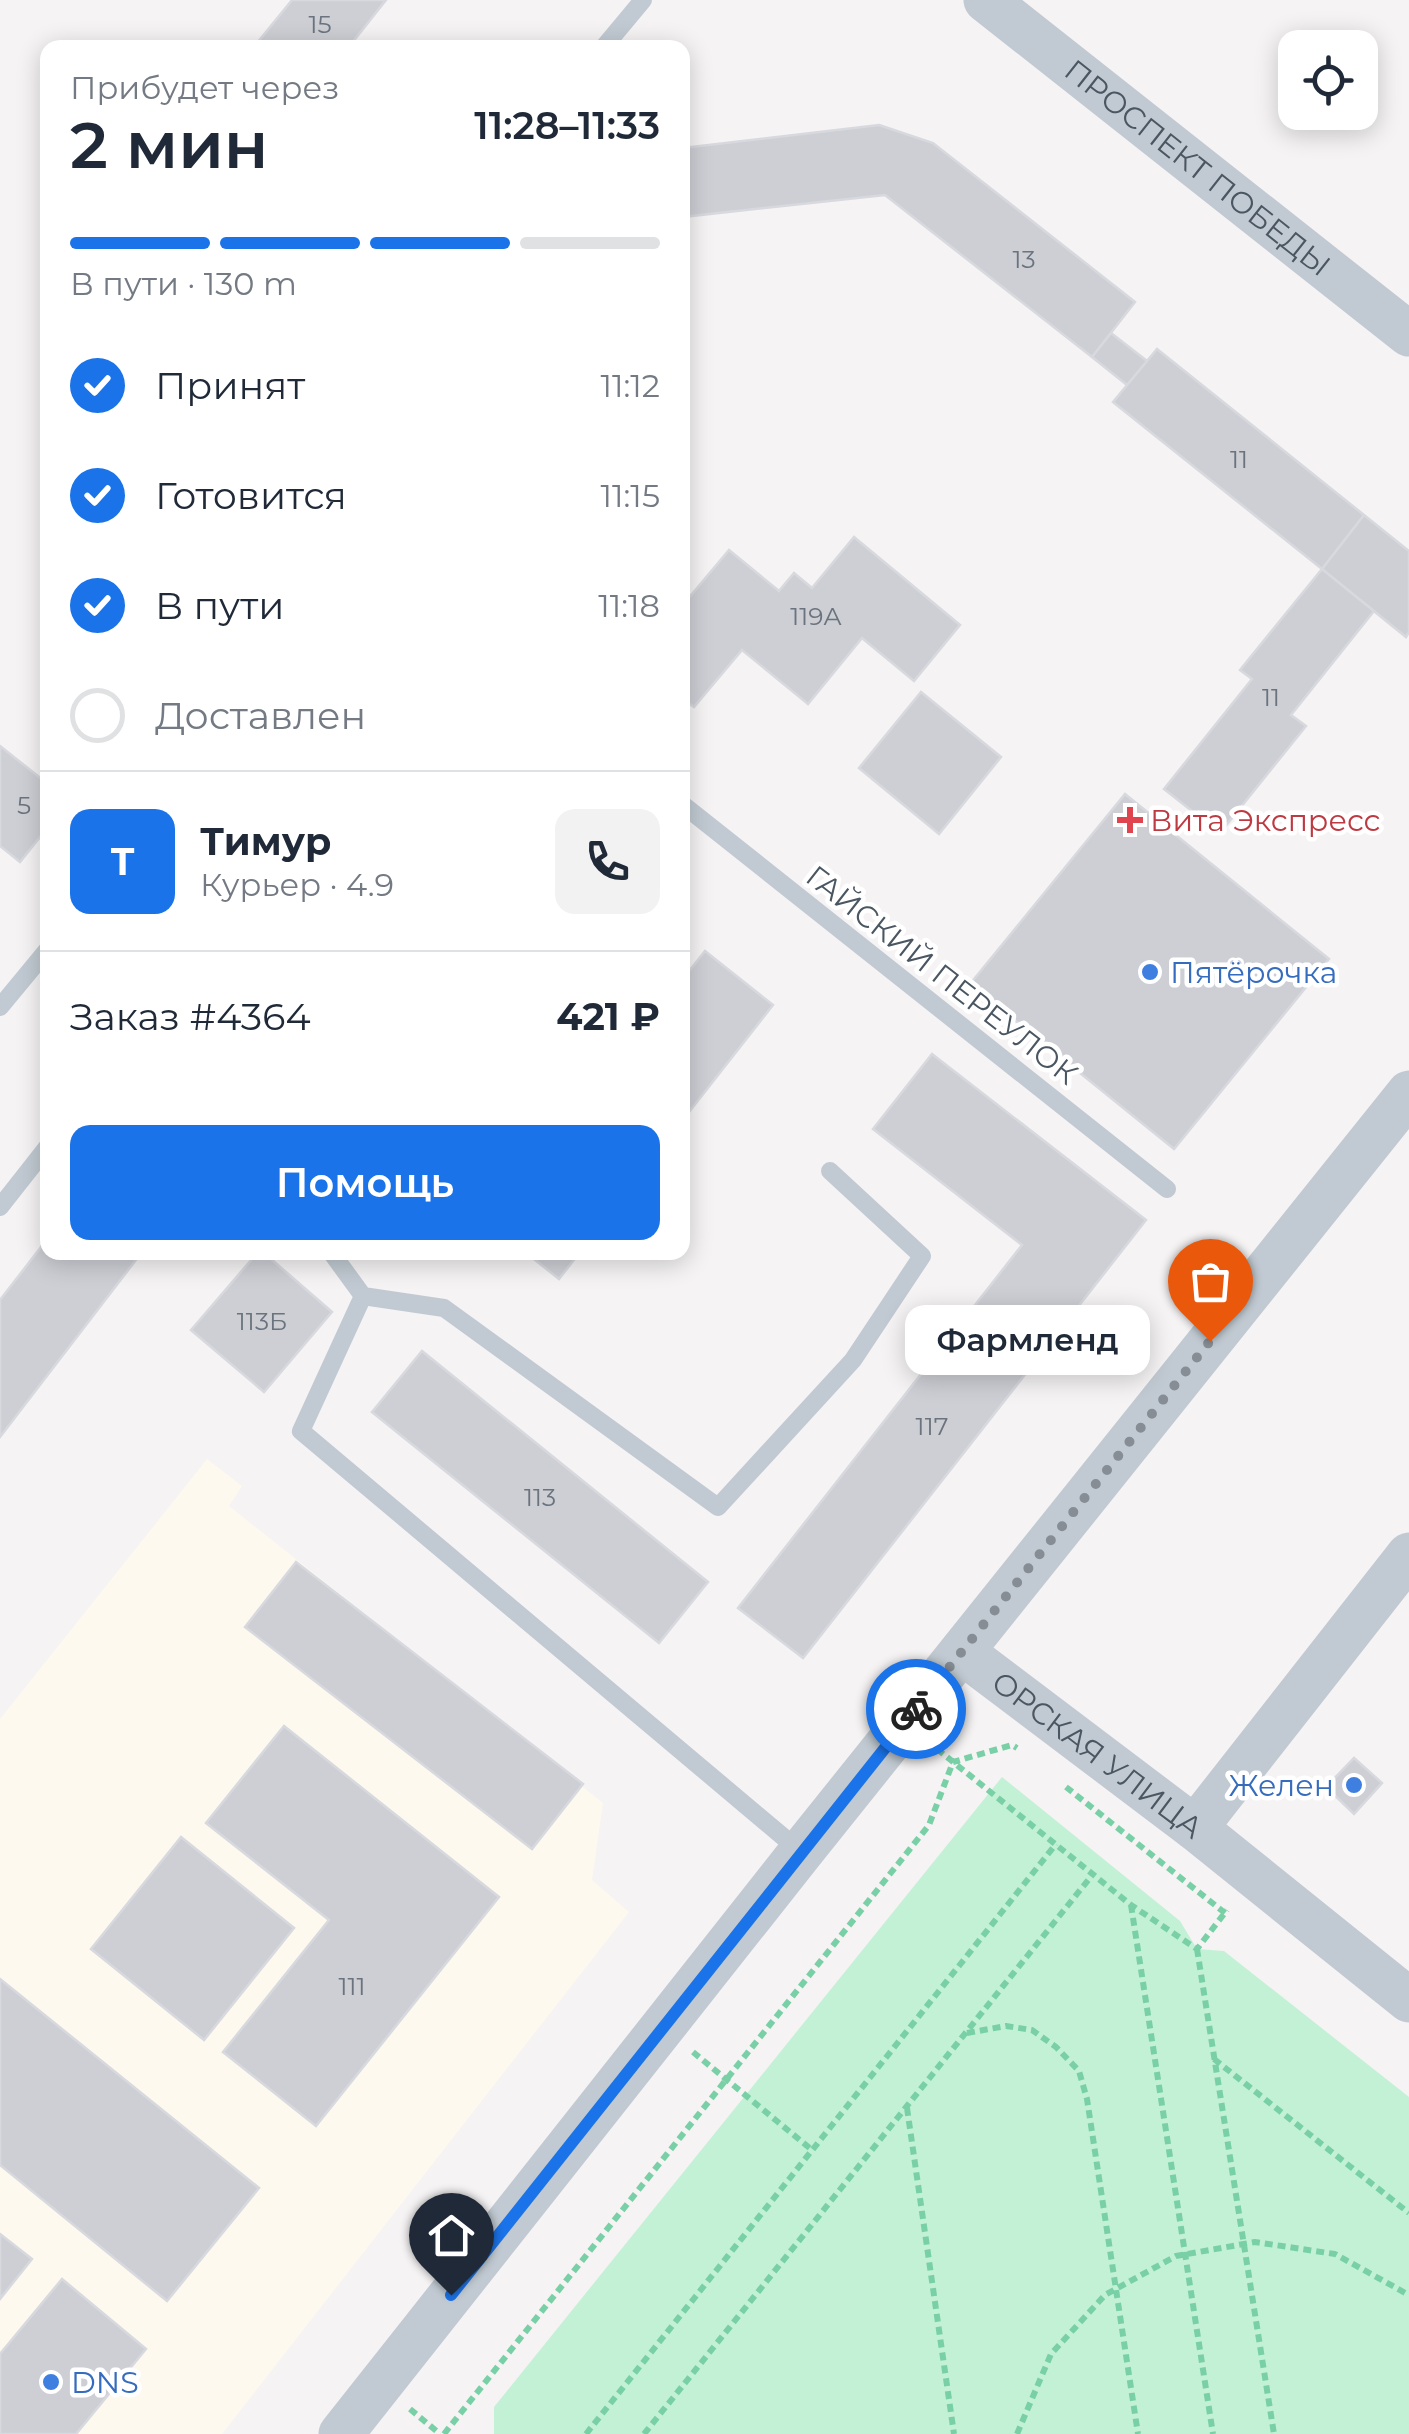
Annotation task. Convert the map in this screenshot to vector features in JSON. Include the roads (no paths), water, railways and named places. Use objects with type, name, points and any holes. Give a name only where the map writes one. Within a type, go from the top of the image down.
[{"type":"street","name":"ПРОСПЕКТ ПОБЕДЫ","points":[[986,0],[1409,334]]},
{"type":"street","name":"ОРСКАЯ УЛИЦА","points":[[341,2434],[1409,1093]]},
{"type":"street","name":"ОРСКАЯ УЛИЦА","points":[[962,1652],[1194,1828],[1409,1555]]},
{"type":"street","points":[[1194,1828],[1409,2000]]},
{"type":"lane","points":[[610,40],[643,0]]},
{"type":"lane","name":"ГАЙСКИЙ ПЕРЕУЛОК","points":[[690,810],[1167,1189]]},
{"type":"lane","points":[[0,1007],[40,958]]},
{"type":"lane","points":[[0,1207],[40,1156]]},
{"type":"lane","points":[[337,1260],[363,1296],[444,1308],[718,1507],[853,1360],[922,1256],[830,1171]]},
{"type":"lane","points":[[363,1296],[301,1431],[801,1852]]},
{"type":"place","name":"Вита Экспресс","points":[[1130,820]]},
{"type":"place","name":"Пятёрочка","points":[[1150,972]]},
{"type":"place","name":"Фармленд","points":[[1210,1341]]},
{"type":"place","name":"Желен","points":[[1354,1785]]},
{"type":"place","name":"DNS","points":[[51,2382]]}]
